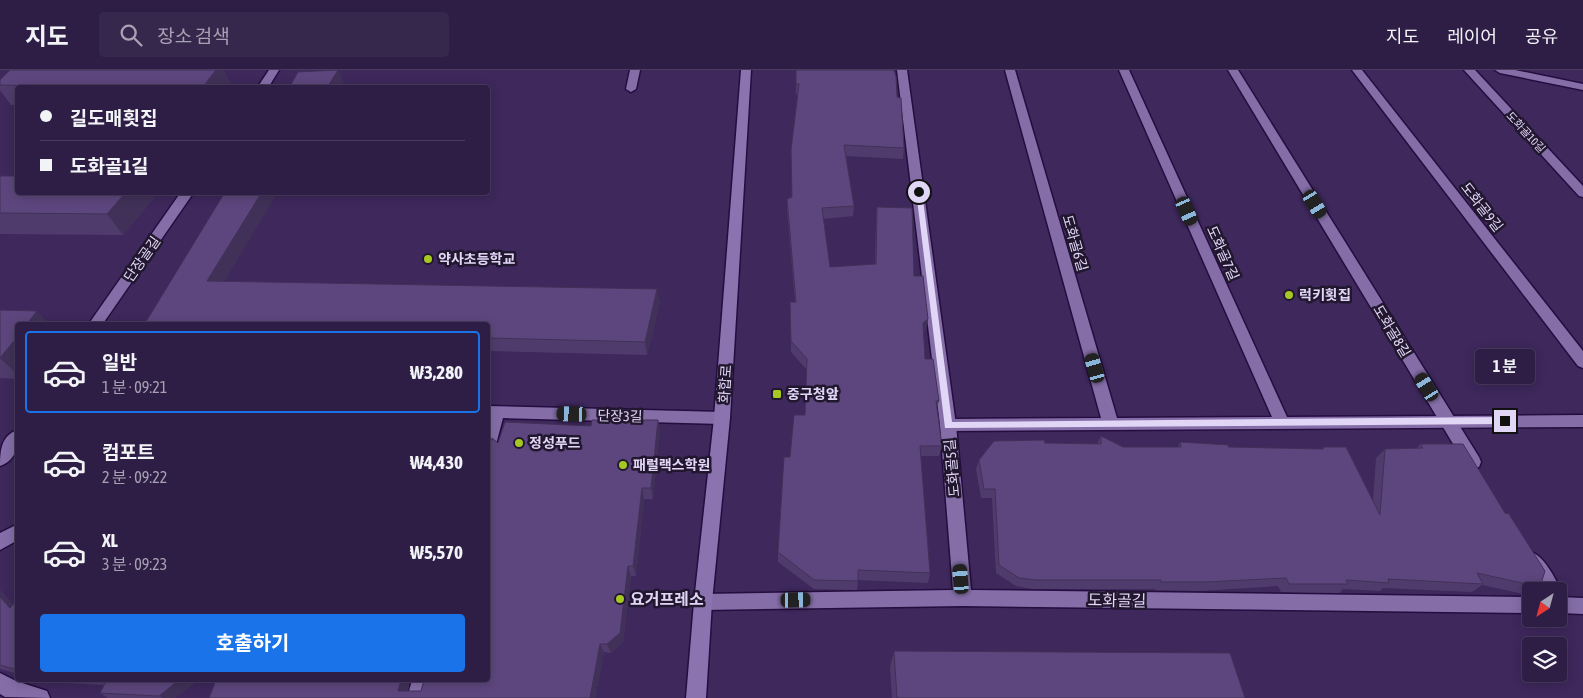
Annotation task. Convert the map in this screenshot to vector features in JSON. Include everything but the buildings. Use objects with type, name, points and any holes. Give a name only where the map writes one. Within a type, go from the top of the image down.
[{"type":"main road","name":"화합로","points":[[696,698],[702,602],[722,418],[746,70]]},
{"type":"street","points":[[264,85],[274,70]]},
{"type":"street","points":[[631,89],[635,70]]},
{"type":"street","name":"도화골5길","points":[[902,70],[948,425],[963,598]]},
{"type":"street","name":"도화골6길","points":[[1010,70],[1112,424]]},
{"type":"street","name":"도화골7길","points":[[1124,70],[1282,422]]},
{"type":"street","name":"도화골8길","points":[[1233,70],[1482,478]]},
{"type":"street","name":"도화골9길","points":[[1357,70],[1583,362]]},
{"type":"street","name":"도화골10길","points":[[1469,70],[1583,194]]},
{"type":"street","points":[[1500,70],[1583,87]]},
{"type":"street","name":"단장골길","points":[[97,322],[186,195]]},
{"type":"street","points":[[490,430],[492,412]]},
{"type":"street","name":"단장3길","points":[[492,412],[722,418]]},
{"type":"street","points":[[948,425],[1583,421]]},
{"type":"street","points":[[0,459],[15,440]]},
{"type":"street","points":[[0,542],[15,533]]},
{"type":"street","points":[[1527,551],[1546,582]]},
{"type":"street","name":"도화골길","points":[[702,602],[963,598],[1522,605]]},
{"type":"street","points":[[1568,603],[1583,606]]},
{"type":"street","points":[[417,698],[421,682]]},
{"type":"street","points":[[0,684],[12,690],[40,698]]},
{"type":"place","name":"약사초등학교","points":[[428,259]]},
{"type":"place","name":"럭키횟집","points":[[1289,295]]},
{"type":"place","name":"중구청앞","points":[[777,394]]},
{"type":"place","name":"정성푸드","points":[[519,443]]},
{"type":"place","name":"패럴랙스학원","points":[[623,465]]},
{"type":"place","name":"요거프레소","points":[[620,599]]},
{"type":"route","points":[[919,192],[948,425],[1505,421]]}]
